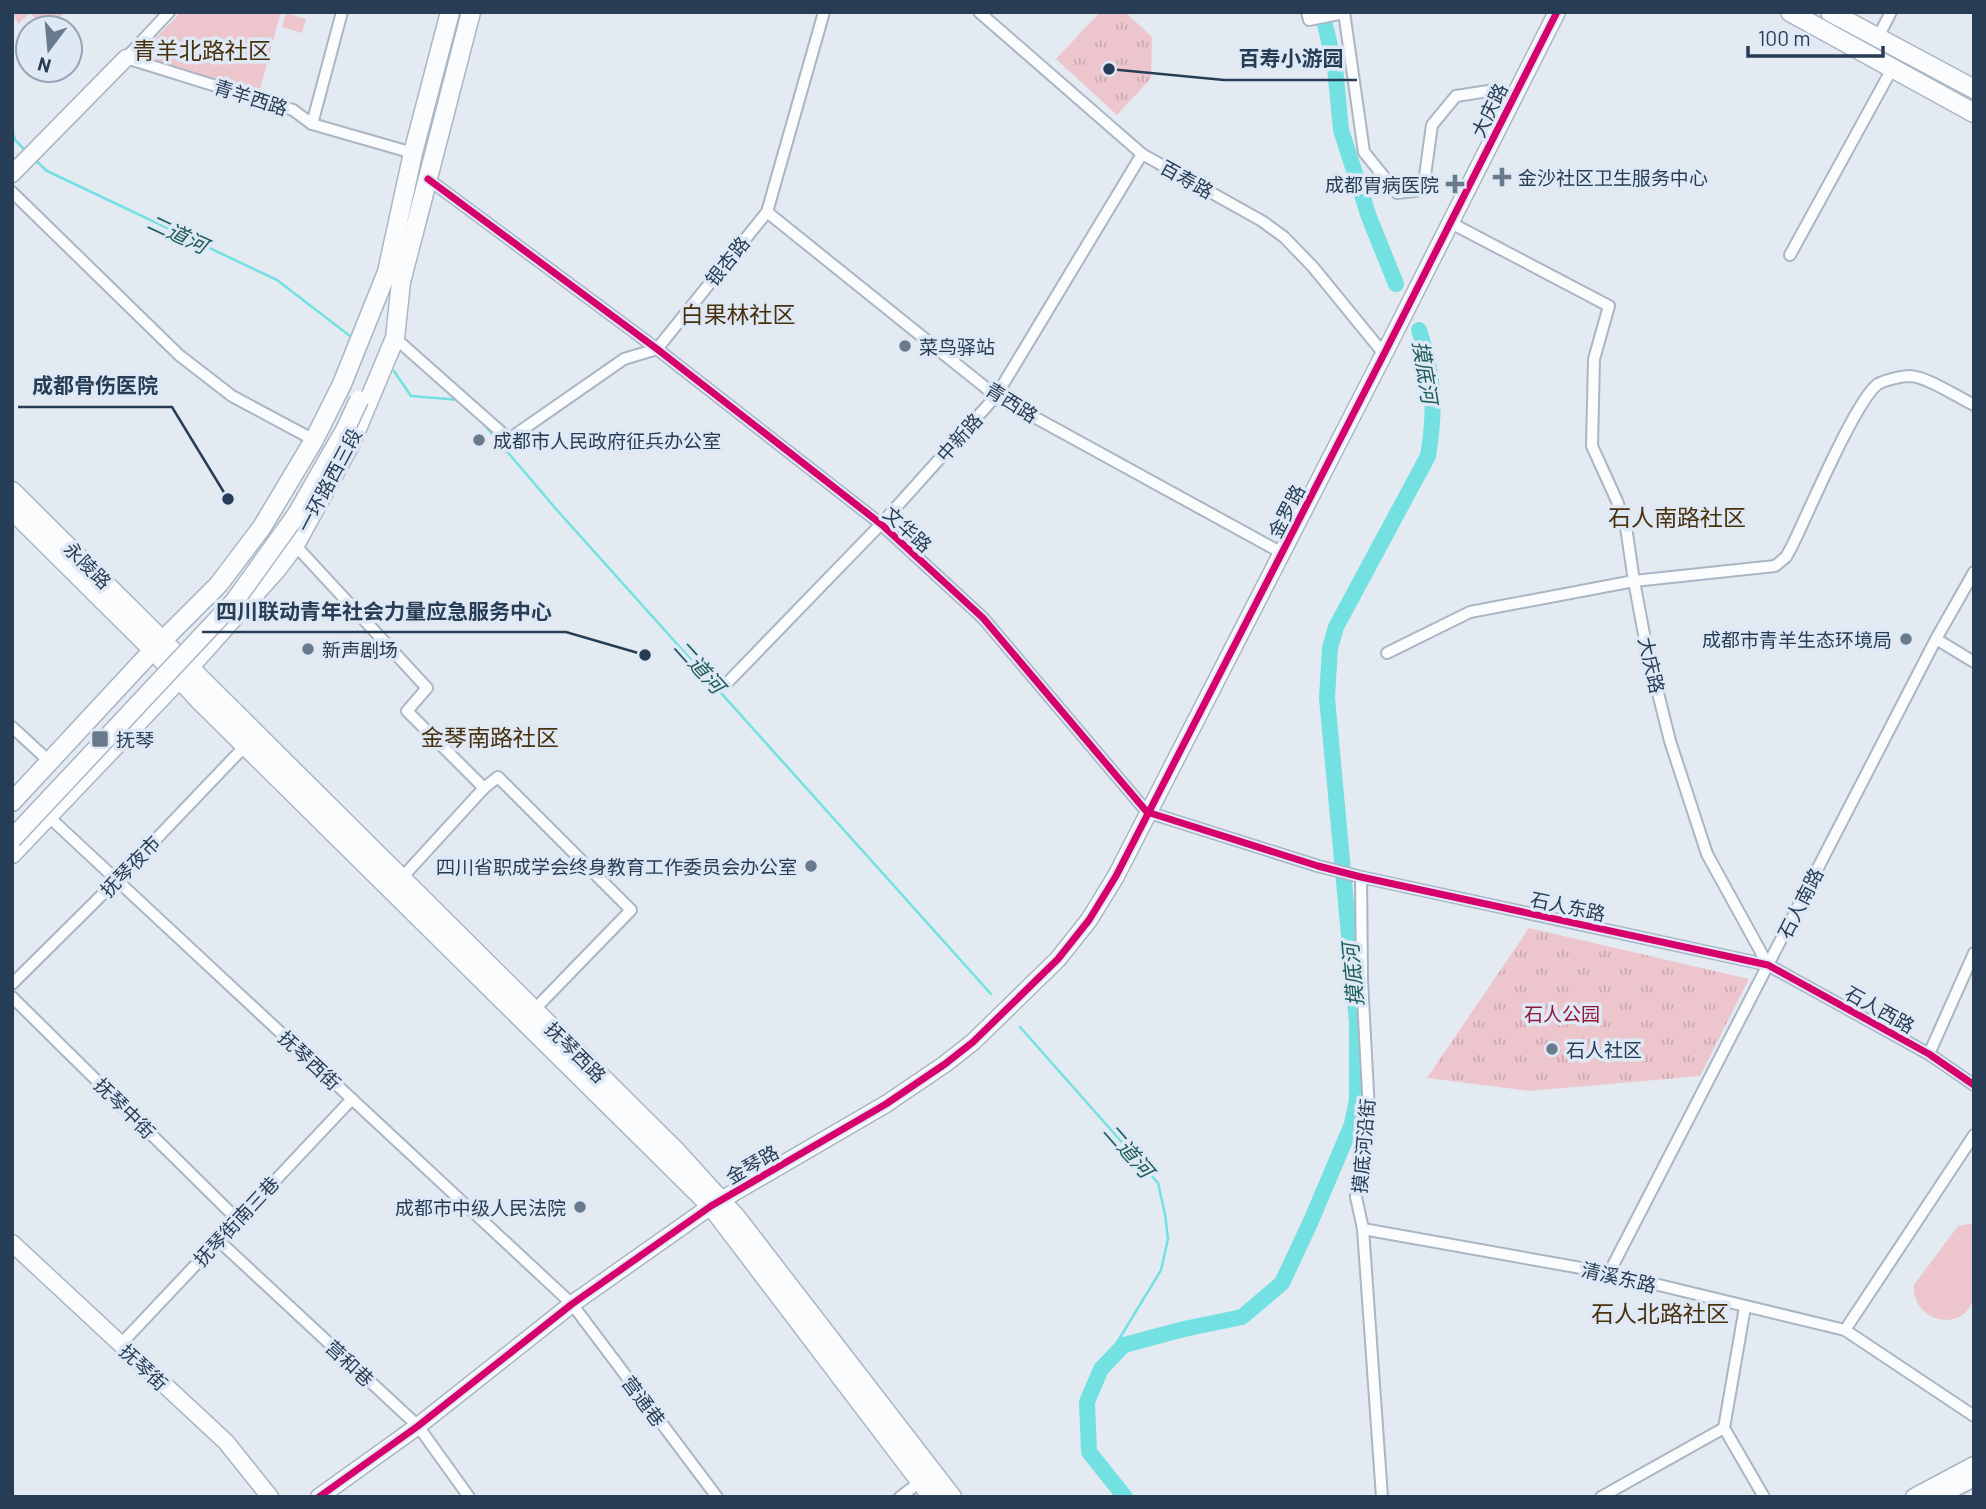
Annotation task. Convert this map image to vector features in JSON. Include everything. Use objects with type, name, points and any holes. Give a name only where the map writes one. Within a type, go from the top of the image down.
[{"type":"highway","points":[[1934,1497],[1974,1476]]},
{"type":"highway","points":[[1959,1497],[1974,1489]]},
{"type":"main road","name":"一环路西三段","points":[[12,854],[184,673],[277,569],[295,545],[351,443],[395,338],[394,277],[413,153],[450,12]]},
{"type":"main road","name":"一环路西三段","points":[[12,802],[158,645],[219,584],[262,527],[314,440],[394,277],[428,179],[471,12]]},
{"type":"main road","points":[[1790,12],[1974,113]]},
{"type":"main road","points":[[1830,12],[1974,89]]},
{"type":"main road","points":[[12,839],[234,602],[297,514],[345,430],[394,277]]},
{"type":"main road","points":[[12,821],[234,583],[313,468],[354,396]]},
{"type":"main road","name":"永陵路","points":[[12,491],[158,645]]},
{"type":"main road","name":"永陵路","points":[[12,509],[158,645]]},
{"type":"main road","name":"抚琴西路","points":[[158,645],[245,746],[716,1203],[856,1370],[952,1497]]},
{"type":"main road","name":"抚琴西路","points":[[184,673],[677,1152],[932,1497]]},
{"type":"street","points":[[12,174],[169,12]]},
{"type":"street","points":[[312,124],[342,12]]},
{"type":"street","name":"银杏路","points":[[657,349],[767,212],[824,12]]},
{"type":"street","name":"百寿路","points":[[979,12],[1142,154],[1262,221],[1284,237],[1313,267],[1384,354]]},
{"type":"street","name":"大庆路","points":[[1557,12],[1451,223],[1609,306],[1594,359],[1592,446],[1626,527],[1646,645],[1670,741],[1707,854],[1768,965]]},
{"type":"street","points":[[1878,37],[1891,12]]},
{"type":"street","points":[[1311,15],[1341,13],[1364,152],[1397,193],[1423,190],[1432,125],[1456,96],[1495,90],[1511,101]]},
{"type":"street","name":"青羊西路","points":[[126,58],[293,110],[312,124],[413,153]]},
{"type":"street","points":[[1790,256],[1893,67]]},
{"type":"street","name":"中新路","points":[[728,682],[881,524],[996,396],[1142,154]]},
{"type":"street","name":"文华路","points":[[428,179],[657,349],[881,524],[982,618],[1147,812]]},
{"type":"street","points":[[12,192],[179,355],[232,396],[314,440]]},
{"type":"street","name":"青西路","points":[[767,212],[996,396],[1282,553]]},
{"type":"street","name":"金罗路","points":[[1147,812],[1451,223]]},
{"type":"street","points":[[395,338],[509,439],[624,359],[657,349]]},
{"type":"street","points":[[1387,653],[1470,612],[1634,582],[1775,566],[1786,558],[1855,416],[1879,383],[1909,376],[1922,379],[1974,405]]},
{"type":"street","points":[[295,545],[427,688],[407,710],[484,789]]},
{"type":"street","name":"石人南路","points":[[1609,1273],[1936,639],[1974,572]]},
{"type":"street","points":[[1936,639],[1974,663]]},
{"type":"street","points":[[12,727],[50,762]]},
{"type":"street","name":"抚琴夜市","points":[[12,984],[117,880],[245,746]]},
{"type":"street","points":[[399,881],[498,777],[631,910],[531,1013]]},
{"type":"street","points":[[1147,812],[1361,877]]},
{"type":"street","name":"金琴路","points":[[319,1497],[418,1426],[572,1304],[716,1203],[886,1104],[973,1042],[1058,959],[1089,920],[1116,876],[1147,812]]},
{"type":"street","name":"抚琴西街","points":[[48,816],[572,1304]]},
{"type":"street","name":"石人东路","points":[[1361,877],[1768,965]]},
{"type":"street","name":"摸底河沿街","points":[[1361,877],[1362,980],[1369,1111],[1356,1197],[1363,1229],[1382,1497]]},
{"type":"street","points":[[1928,1054],[1974,953]]},
{"type":"street","name":"石人西路","points":[[1768,965],[1928,1054],[1974,1085]]},
{"type":"street","name":"抚琴中街","points":[[12,997],[237,1219]]},
{"type":"street","name":"抚琴街南三巷","points":[[120,1345],[352,1099]]},
{"type":"street","points":[[1845,1330],[1974,1135]]},
{"type":"street","name":"清溪东路","points":[[1363,1229],[1609,1273],[1845,1330],[1974,1416]]},
{"type":"street","name":"营和巷","points":[[218,1240],[418,1426],[469,1497]]},
{"type":"street","name":"抚琴街","points":[[12,1243],[226,1442],[270,1497]]},
{"type":"street","name":"营通巷","points":[[572,1304],[717,1497]]},
{"type":"street","points":[[1745,1307],[1724,1428],[1764,1497]]},
{"type":"street","points":[[1601,1497],[1724,1428]]},
{"type":"street","points":[[1914,1497],[1974,1465]]},
{"type":"street","points":[[900,1497],[920,1482]]},
{"type":"green space","points":[[13,12],[64,13],[63,14],[14,14]]},
{"type":"green space","points":[[181,12],[281,12],[258,96],[135,59]]},
{"type":"green space","points":[[1100,12],[1125,12],[1152,37],[1151,78],[1117,115],[1056,59]]},
{"type":"green space","points":[[286,13],[306,19],[302,33],[282,27]]},
{"type":"green space","name":"石人公园","points":[[1529,928],[1749,979],[1700,1076],[1529,1091],[1427,1078]]},
{"type":"green space","points":[[1974,1223],[1975,1289],[1969,1308],[1961,1316],[1951,1320],[1930,1316],[1921,1309],[1914,1285],[1958,1226]]},
{"type":"waterway","name":"摸底河","points":[[1322,12],[1335,67],[1341,130],[1369,217],[1396,284]]},
{"type":"waterway","name":"二道河","points":[[12,129],[15,140],[27,152]]},
{"type":"waterway","name":"二道河","points":[[34,159],[47,171],[277,280],[350,336]]},
{"type":"waterway","name":"摸底河","points":[[1125,1497],[1089,1452],[1087,1402],[1101,1369],[1124,1345],[1242,1317],[1282,1283],[1352,1124],[1357,1100],[1357,1022],[1327,698],[1330,648],[1336,627],[1428,456],[1432,423],[1431,377],[1419,330]]},
{"type":"waterway","name":"二道河","points":[[394,371],[411,396],[460,400]]},
{"type":"waterway","name":"二道河","points":[[481,421],[556,509],[991,994]]},
{"type":"waterway","name":"二道河","points":[[1020,1027],[1158,1183],[1168,1239],[1161,1270],[1101,1369]]},
{"type":"cycle path","points":[[319,1497],[418,1426],[572,1304],[711,1206],[886,1104],[945,1064],[973,1042],[1058,959],[1089,920],[1116,876],[1557,12]]},
{"type":"cycle path","points":[[428,179],[657,349],[881,524],[983,618],[1147,812],[1361,877],[1768,965],[1929,1054],[1974,1085]]},
{"type":"place","name":"百寿小游园","points":[[1109,69]]},
{"type":"place","name":"金沙社区卫生服务中心","points":[[1502,177]]},
{"type":"place","name":"成都胃病医院","points":[[1455,184]]},
{"type":"place","name":"菜鸟驿站","points":[[905,346]]},
{"type":"place","name":"成都市人民政府征兵办公室","points":[[479,440]]},
{"type":"place","name":"成都骨伤医院","points":[[228,499]]},
{"type":"place","name":"成都市青羊生态环境局","points":[[1906,639]]},
{"type":"place","name":"新声剧场","points":[[308,649]]},
{"type":"place","name":"四川联动青年社会力量应急服务中心","points":[[645,655]]},
{"type":"place","name":"抚琴","points":[[100,739]]},
{"type":"place","name":"四川省职成学会终身教育工作委员会办公室","points":[[811,866]]},
{"type":"place","name":"石人社区","points":[[1552,1049]]},
{"type":"place","name":"成都市中级人民法院","points":[[580,1207]]},
{"type":"district","name":"青羊北路社区","points":[[202,50]]},
{"type":"district","name":"白果林社区","points":[[738,314]]},
{"type":"district","name":"石人南路社区","points":[[1677,517]]},
{"type":"district","name":"金琴南路社区","points":[[490,737]]},
{"type":"district","name":"石人北路社区","points":[[1660,1313]]}]
